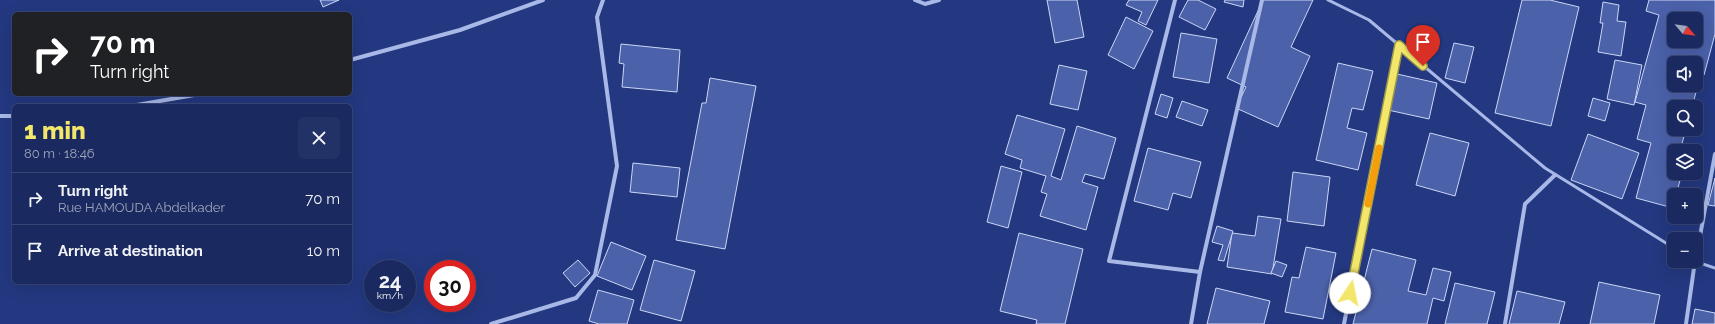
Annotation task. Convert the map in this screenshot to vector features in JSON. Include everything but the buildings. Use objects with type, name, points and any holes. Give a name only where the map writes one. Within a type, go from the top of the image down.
[{"type":"street","points":[[352,59],[460,30],[543,0]]},
{"type":"street","points":[[491,324],[576,298],[595,275],[616,166],[597,17],[603,0]]},
{"type":"street","points":[[915,0],[925,4],[939,0]]},
{"type":"street","points":[[1175,0],[1109,261],[1200,272]]},
{"type":"street","points":[[1191,324],[1200,272],[1262,0]]},
{"type":"street","points":[[1344,324],[1399,45]]},
{"type":"street","points":[[142,104],[188,96]]},
{"type":"street","points":[[0,116],[12,116]]},
{"type":"street","points":[[1701,232],[1715,154]]},
{"type":"street","points":[[1505,324],[1525,204],[1555,175]]},
{"type":"street","points":[[1686,324],[1694,268]]},
{"type":"lane","points":[[1328,0],[1369,20],[1545,168],[1667,244]]},
{"type":"lane","points":[[1703,264],[1715,268]]},
{"type":"slow traffic","points":[[1368,204],[1379,148]]},
{"type":"route","points":[[1350,293],[1399,45],[1423,66]]}]
